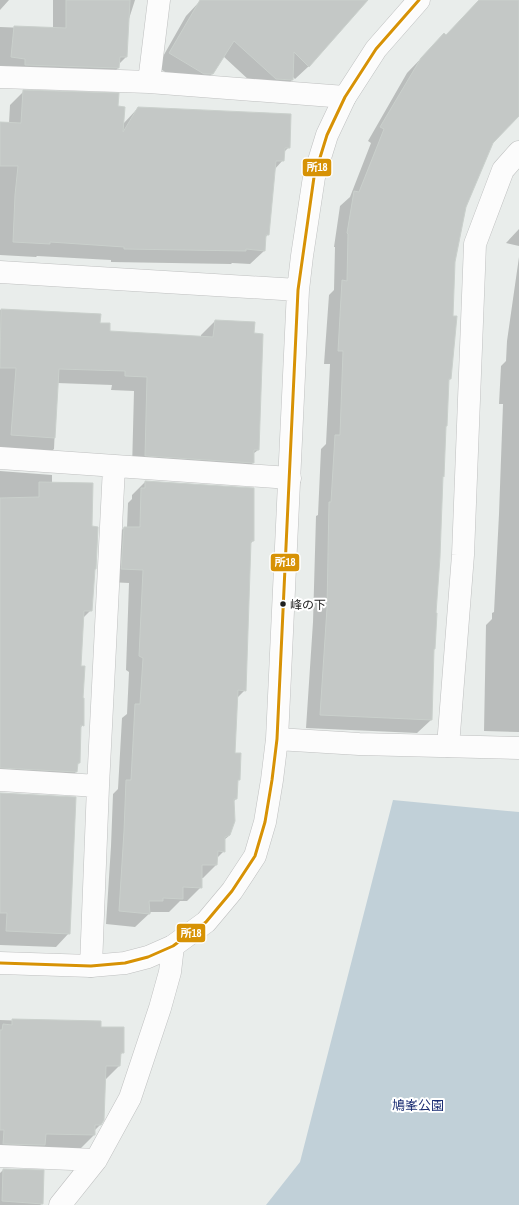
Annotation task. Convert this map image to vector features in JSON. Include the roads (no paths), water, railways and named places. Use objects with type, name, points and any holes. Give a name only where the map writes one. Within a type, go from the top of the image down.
[{"type":"street","points":[[149,82],[159,0]]},
{"type":"street","points":[[0,963],[91,966],[125,963],[148,957],[173,946],[206,922],[232,891],[255,856],[265,822],[277,739],[298,290],[314,177],[327,135],[345,97],[376,49],[419,0]]},
{"type":"street","points":[[0,77],[149,82],[345,97]]},
{"type":"street","points":[[448,746],[463,555],[475,244],[503,170],[519,152]]},
{"type":"street","points":[[0,272],[298,290]]},
{"type":"street","points":[[0,458],[290,478]]},
{"type":"street","points":[[91,966],[98,786],[114,467]]},
{"type":"street","points":[[277,739],[359,744],[519,748]]},
{"type":"street","points":[[0,780],[98,786]]},
{"type":"street","points":[[60,1205],[96,1160],[130,1098],[162,1001],[170,972],[173,946]]},
{"type":"street","points":[[0,1156],[96,1160]]},
{"type":"place","name":"峰の下","points":[[283,604]]},
{"type":"park label","name":"鳩峯公園","points":[[418,1105]]}]
